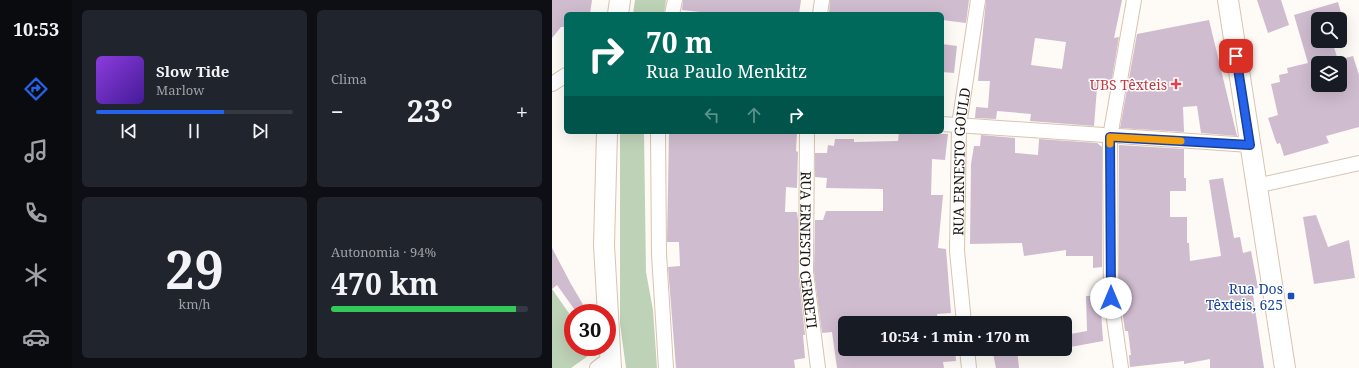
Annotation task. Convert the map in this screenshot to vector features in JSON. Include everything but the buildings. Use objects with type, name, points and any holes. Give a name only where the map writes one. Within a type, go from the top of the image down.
[{"type":"main road","points":[[618,12],[620,0]]},
{"type":"main road","points":[[1228,0],[1285,368]]},
{"type":"main road","points":[[606,365],[604,245],[607,134]]},
{"type":"street","points":[[672,12],[675,0]]},
{"type":"street","points":[[820,12],[822,0]]},
{"type":"street","name":"RUA ERNESTO GOULD","points":[[963,316],[957,251],[959,125],[978,0]]},
{"type":"street","points":[[1121,368],[1111,298],[1110,137],[1134,0]]},
{"type":"street","points":[[552,84],[564,76]]},
{"type":"street","points":[[944,124],[1110,137],[1250,145]]},
{"type":"street","points":[[658,134],[659,254],[666,368]]},
{"type":"street","name":"RUA ERNESTO CERRETI","points":[[807,134],[806,272],[818,368]]},
{"type":"street","points":[[1256,186],[1359,163]]},
{"type":"street","points":[[968,356],[969,368]]},
{"type":"green space","points":[[635,0],[666,0],[664,12],[633,12]]},
{"type":"green space","points":[[620,134],[644,134],[646,272],[653,310],[657,368],[626,368],[620,324]]},
{"type":"green space","points":[[552,289],[564,306],[564,356],[588,356],[571,368],[552,368]]},
{"type":"slow traffic","points":[[1110,144],[1110,137],[1181,141]]},
{"type":"place","name":"UBS Têxteis","points":[[1176,84]]},
{"type":"place","name":"Rua Dos Têxteis, 625","points":[[1291,296]]},
{"type":"route","points":[[1111,298],[1110,137],[1250,145],[1236,56]]}]
